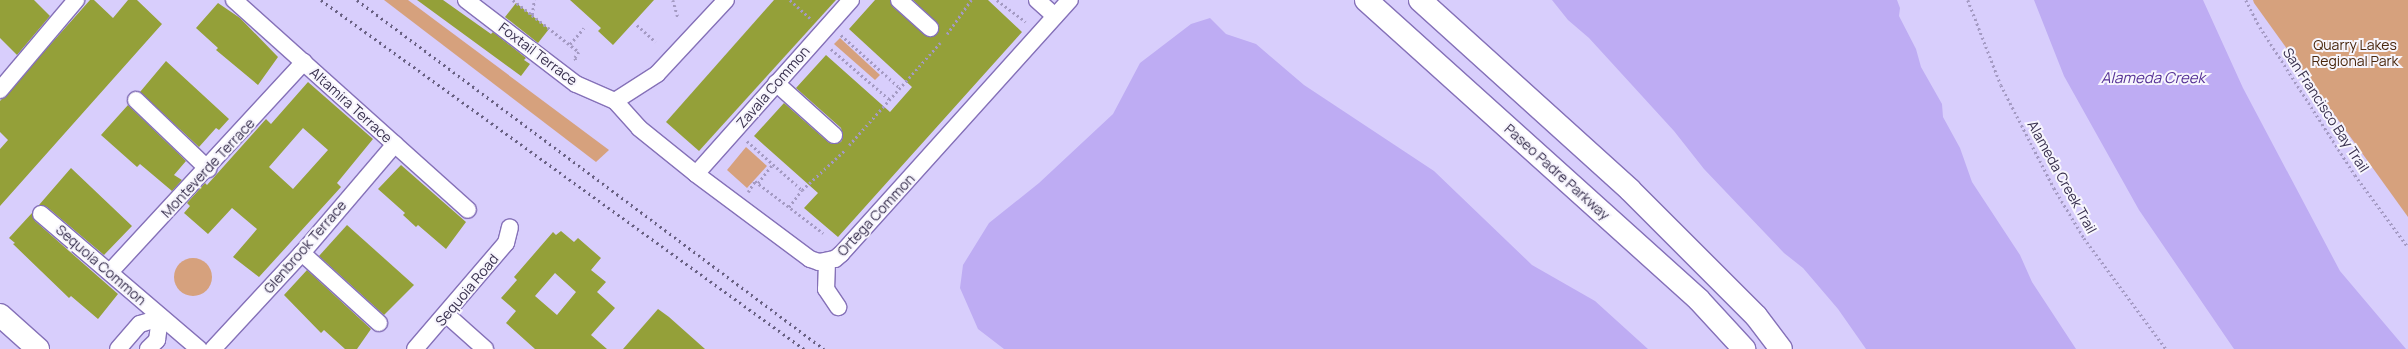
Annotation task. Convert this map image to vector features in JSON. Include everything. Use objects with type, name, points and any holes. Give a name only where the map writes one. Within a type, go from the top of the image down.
[{"type":"main road","name":"Paseo Padre Parkway","points":[[1366,0],[1699,300],[1744,349]]},
{"type":"main road","points":[[1420,0],[1630,190],[1756,316],[1781,349]]},
{"type":"main road","points":[[0,315],[38,349]]},
{"type":"street","points":[[0,90],[76,0]]},
{"type":"street","name":"Altamira Terrace","points":[[234,0],[468,210]]},
{"type":"street","name":"Foxtail Terrace","points":[[466,0],[576,84],[615,101]]},
{"type":"street","points":[[615,101],[657,74],[726,0]]},
{"type":"street","name":"Zavala Common","points":[[696,174],[776,82],[851,0]]},
{"type":"street","points":[[899,0],[930,28]]},
{"type":"street","name":"Ortega Common","points":[[615,101],[639,128],[696,174],[810,259],[827,262],[841,254],[1070,0]]},
{"type":"street","points":[[1039,2],[1055,16]]},
{"type":"street","name":"Monteverde Terrace","points":[[110,272],[208,169],[304,62]]},
{"type":"street","points":[[776,82],[834,134]]},
{"type":"street","points":[[136,100],[208,169]]},
{"type":"street","name":"Glenbrook Terrace","points":[[213,349],[302,252],[395,144]]},
{"type":"street","name":"Sequoia Common","points":[[41,214],[110,272],[160,318],[199,349]]},
{"type":"street","name":"Sequoia Road","points":[[416,349],[447,315],[506,244],[510,228]]},
{"type":"street","points":[[302,252],[379,323]]},
{"type":"street","points":[[827,262],[826,290],[838,307]]},
{"type":"street","points":[[447,315],[485,349]]},
{"type":"street","points":[[148,349],[157,340],[160,318]]},
{"type":"street","name":"Sequoia Common","points":[[118,349],[140,324],[160,318]]},
{"type":"path","points":[[513,0],[579,52],[575,58],[582,66]]},
{"type":"path","points":[[532,15],[534,0]]},
{"type":"path","points":[[673,0],[678,17]]},
{"type":"path","points":[[790,0],[823,30],[889,99]]},
{"type":"path","points":[[789,207],[802,190],[845,150],[899,87],[944,39],[972,0]]},
{"type":"path","points":[[997,0],[1024,24],[1039,2]]},
{"type":"path","name":"Alameda Creek Trail","points":[[1968,0],[2001,85],[2054,188],[2084,238],[2166,349]]},
{"type":"path","name":"San Francisco Bay Trail","points":[[2246,0],[2260,27],[2355,175],[2408,247]]},
{"type":"path","points":[[637,25],[656,42]]},
{"type":"path","points":[[570,44],[584,28]]},
{"type":"path","points":[[823,30],[899,87]]},
{"type":"path","points":[[735,130],[802,190]]},
{"type":"path","points":[[758,183],[773,164]]},
{"type":"path","points":[[740,190],[746,194],[755,181],[823,232]]},
{"type":"green space","points":[[384,0],[408,0],[609,150],[596,162]]},
{"type":"green space","name":"Quarry Lakes Regional Park","points":[[2253,0],[2408,0],[2408,217],[2254,3]]},
{"type":"green space","points":[[840,38],[880,75],[875,80],[834,44]]},
{"type":"green space","points":[[746,147],[767,166],[747,188],[727,170]]},
{"type":"green space","points":[[193,258],[203,261],[209,267],[212,277],[209,287],[203,293],[193,296],[183,293],[177,287],[174,277],[177,267],[183,261]]},
{"type":"water","points":[[1552,0],[1897,0],[1900,8],[1899,16],[1916,49],[1921,67],[1942,104],[1943,117],[1960,148],[1972,182],[2020,255],[2032,282],[2076,349],[1866,349],[1838,309],[1803,268],[1784,253],[1704,169],[1674,131],[1589,38],[1568,20]]},
{"type":"water","name":"Alameda Creek","points":[[2034,0],[2203,0],[2243,88],[2340,271],[2406,349],[2234,349],[2139,210],[2064,76]]},
{"type":"water","points":[[1210,18],[1226,34],[1256,44],[1304,85],[1434,171],[1532,265],[1595,301],[1648,349],[1004,349],[978,329],[960,288],[963,265],[989,223],[1039,183],[1113,114],[1140,63],[1191,24]]},
{"type":"building","points":[[0,0],[34,0],[50,16],[17,55],[0,38]]},
{"type":"building","points":[[90,0],[94,0],[113,18],[128,0],[137,0],[162,24],[0,206],[0,149],[8,140],[0,132],[0,101]]},
{"type":"building","points":[[417,0],[443,0],[491,34],[493,32],[526,58],[524,60],[530,64],[521,76]]},
{"type":"building","points":[[570,0],[654,0],[613,45],[598,31],[601,28]]},
{"type":"building","points":[[774,0],[836,0],[699,151],[666,122]]},
{"type":"building","points":[[875,0],[890,0],[893,7],[928,37],[937,34],[939,25],[913,0],[988,0],[1022,32],[838,237],[804,208],[818,193],[754,136],[784,103],[828,142],[832,144],[841,142],[843,137],[841,128],[796,88],[826,55],[890,112],[912,87],[849,29]]},
{"type":"building","points":[[218,3],[240,18],[278,57],[258,85],[216,50],[218,48],[196,28]]},
{"type":"building","points":[[516,3],[549,29],[538,43],[505,17]]},
{"type":"building","points":[[166,61],[229,119],[219,130],[216,128],[199,147],[140,92]]},
{"type":"building","points":[[308,82],[373,139],[337,183],[341,187],[259,277],[233,257],[257,229],[232,208],[208,234],[184,213],[190,206],[187,203],[205,183],[207,185],[266,119],[271,124]],"holes":[[[303,128],[328,150],[293,189],[269,167]]]},
{"type":"building","points":[[128,105],[186,161],[174,175],[182,180],[172,191],[140,164],[137,167],[101,135]]},
{"type":"building","points":[[401,165],[466,222],[446,249],[418,225],[416,227],[403,215],[405,213],[378,189]]},
{"type":"building","points":[[71,168],[132,226],[104,255],[47,207],[39,205]]},
{"type":"building","points":[[32,213],[35,221],[118,294],[98,319],[71,296],[69,298],[13,244],[15,243],[9,238]]},
{"type":"building","points":[[347,225],[414,285],[384,315],[319,256]]},
{"type":"building","points":[[561,231],[574,242],[578,238],[601,258],[591,270],[606,282],[597,292],[615,308],[591,335],[607,349],[535,349],[506,323],[516,311],[501,298],[517,280],[514,277],[553,232],[556,235]],"holes":[[[555,273],[576,292],[557,315],[535,296]]]},
{"type":"building","points":[[307,270],[371,329],[357,349],[345,349],[324,330],[321,333],[284,295]]},
{"type":"building","points":[[658,309],[669,317],[705,349],[623,349]]},
{"type":"railway","points":[[321,0],[804,349]]},
{"type":"railway","points":[[357,0],[824,349]]}]
